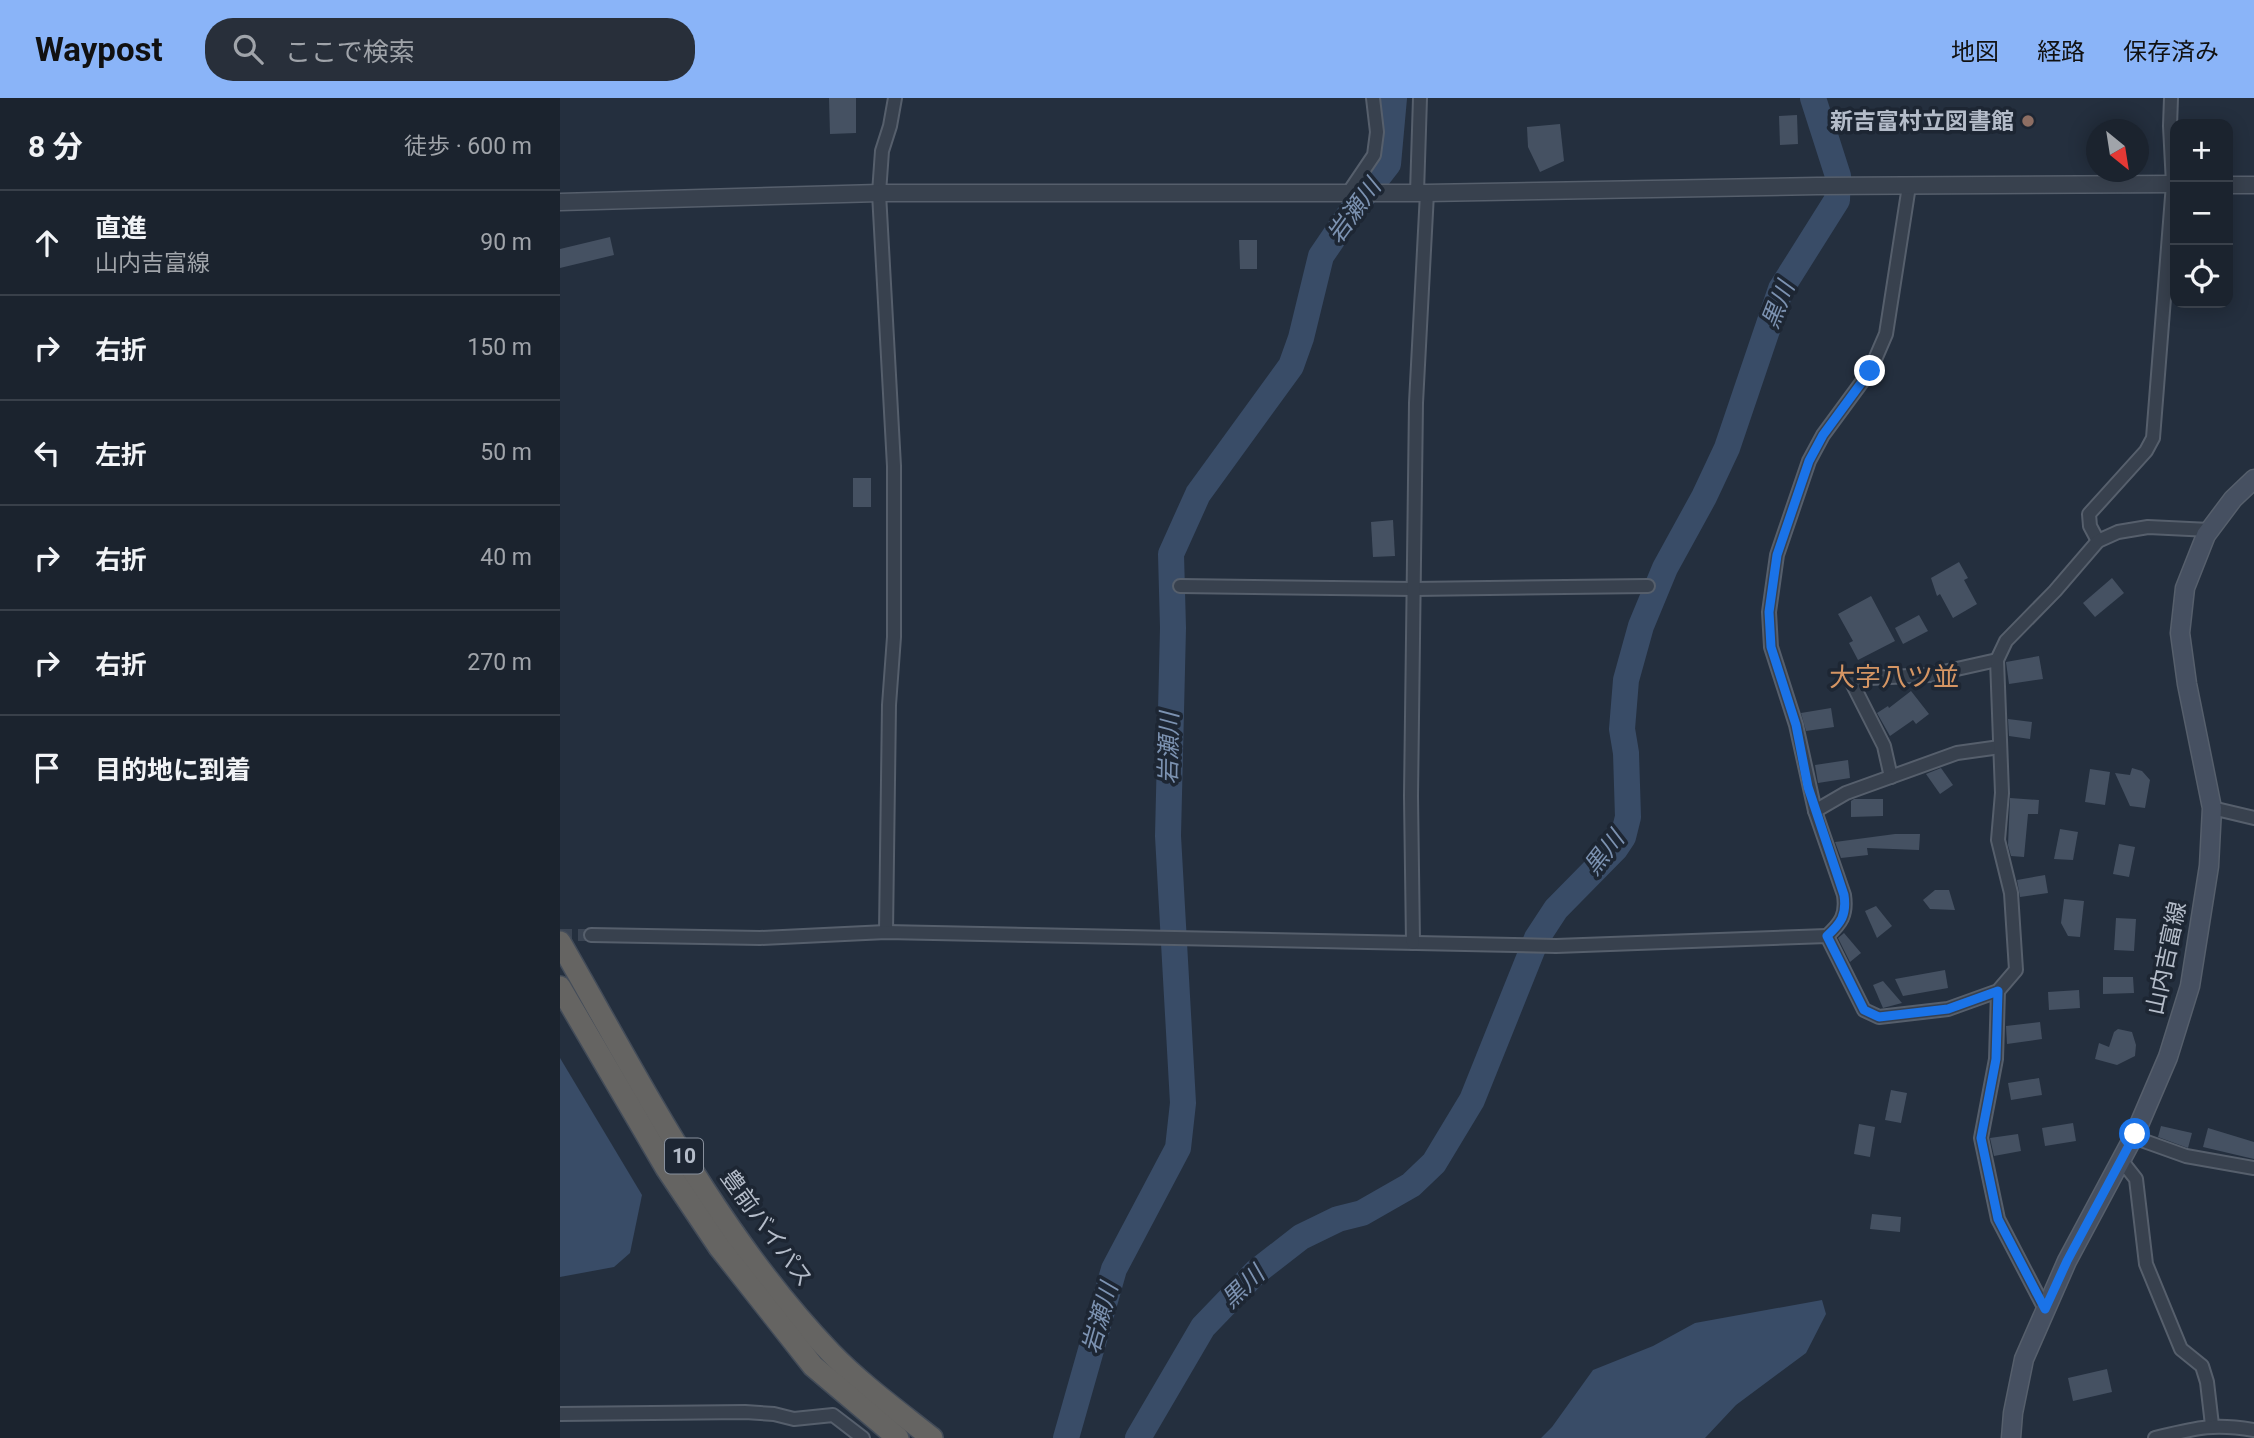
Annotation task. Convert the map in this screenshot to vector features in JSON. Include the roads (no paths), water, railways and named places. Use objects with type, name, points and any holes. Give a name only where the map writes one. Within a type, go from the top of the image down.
[{"type":"highway","name":"豊前バイパス","points":[[560,942],[685,1157],[779,1293],[832,1354],[932,1438]]},
{"type":"highway","name":"豊前バイパス","points":[[560,987],[666,1168],[719,1247],[813,1366],[898,1438]]},
{"type":"main road","name":"山内吉富線","points":[[2011,1438],[2024,1359],[2067,1261],[2133,1137],[2168,1057],[2190,986],[2209,866],[2211,808],[2180,633],[2185,588],[2210,530],[2233,499],[2254,479]]},
{"type":"street","points":[[886,932],[889,705],[894,637],[894,466],[879,193],[882,151],[895,98]]},
{"type":"street","points":[[1355,192],[1374,155],[1377,132],[1373,98]]},
{"type":"street","points":[[1413,943],[1411,796],[1416,403],[1422,193],[1420,98]]},
{"type":"street","points":[[2171,98],[2174,182]]},
{"type":"street","points":[[560,202],[879,193],[1422,193],[1817,186],[2170,184]]},
{"type":"street","points":[[2233,185],[2254,185]]},
{"type":"street","points":[[591,935],[760,938],[886,932],[1556,946],[1827,936],[1841,923],[1846,910],[1844,895],[1815,811],[1796,725],[1771,647],[1769,612],[1772,577],[1809,461],[1823,435],[1870,371],[1886,334],[1909,186]]},
{"type":"street","points":[[2098,541],[2090,526],[2090,514],[2146,451],[2153,438],[2170,232]]},
{"type":"street","points":[[1827,936],[1864,1010],[1879,1017],[1948,1009],[1998,991],[2016,970],[2011,893],[1998,840],[2002,793],[1997,660],[2006,641],[2055,591],[2098,541],[2118,532],[2148,527],[2210,530]]},
{"type":"street","points":[[1180,586],[1414,589],[1648,586]]},
{"type":"street","points":[[1891,777],[1884,746],[1850,679],[1930,675],[1997,660]]},
{"type":"street","points":[[1815,811],[1846,793],[1957,753],[2000,747]]},
{"type":"street","points":[[2211,808],[2254,818]]},
{"type":"street","points":[[1998,991],[1996,1059],[1981,1138],[1998,1219],[2045,1309]]},
{"type":"street","points":[[2133,1137],[2186,1156],[2254,1168]]},
{"type":"street","points":[[2121,1160],[2136,1179],[2146,1264],[2181,1349],[2202,1366],[2207,1382],[2212,1425]]},
{"type":"street","points":[[560,1414],[744,1412],[774,1414],[794,1419],[833,1415],[863,1438]]},
{"type":"street","points":[[2155,1438],[2212,1425],[2254,1430]]},
{"type":"water","points":[[560,1058],[642,1195],[630,1253],[614,1267],[560,1277]]},
{"type":"water","points":[[1822,1300],[1826,1314],[1806,1353],[1736,1405],[1705,1438],[1541,1438],[1593,1370],[1653,1346],[1695,1323]]},
{"type":"waterway","name":"岩瀬川","points":[[1066,1438],[1114,1269],[1178,1148],[1183,1103],[1168,836],[1173,628],[1171,554],[1198,494],[1291,366],[1301,338],[1321,256],[1388,164],[1394,98]]},
{"type":"waterway","name":"黒川","points":[[1138,1438],[1203,1327],[1256,1272],[1301,1237],[1338,1219],[1362,1213],[1411,1185],[1434,1163],[1472,1100],[1537,938],[1556,909],[1615,849],[1623,837],[1628,817],[1626,753],[1622,729],[1626,680],[1641,626],[1665,568],[1727,448],[1781,289],[1837,200],[1838,176],[1813,98]]},
{"type":"tunnel","points":[[560,935],[591,935]]},
{"type":"place","name":"新吉富村立図書館","points":[[2028,121]]},
{"type":"district","name":"大字八ツ並","points":[[1894,677]]}]
